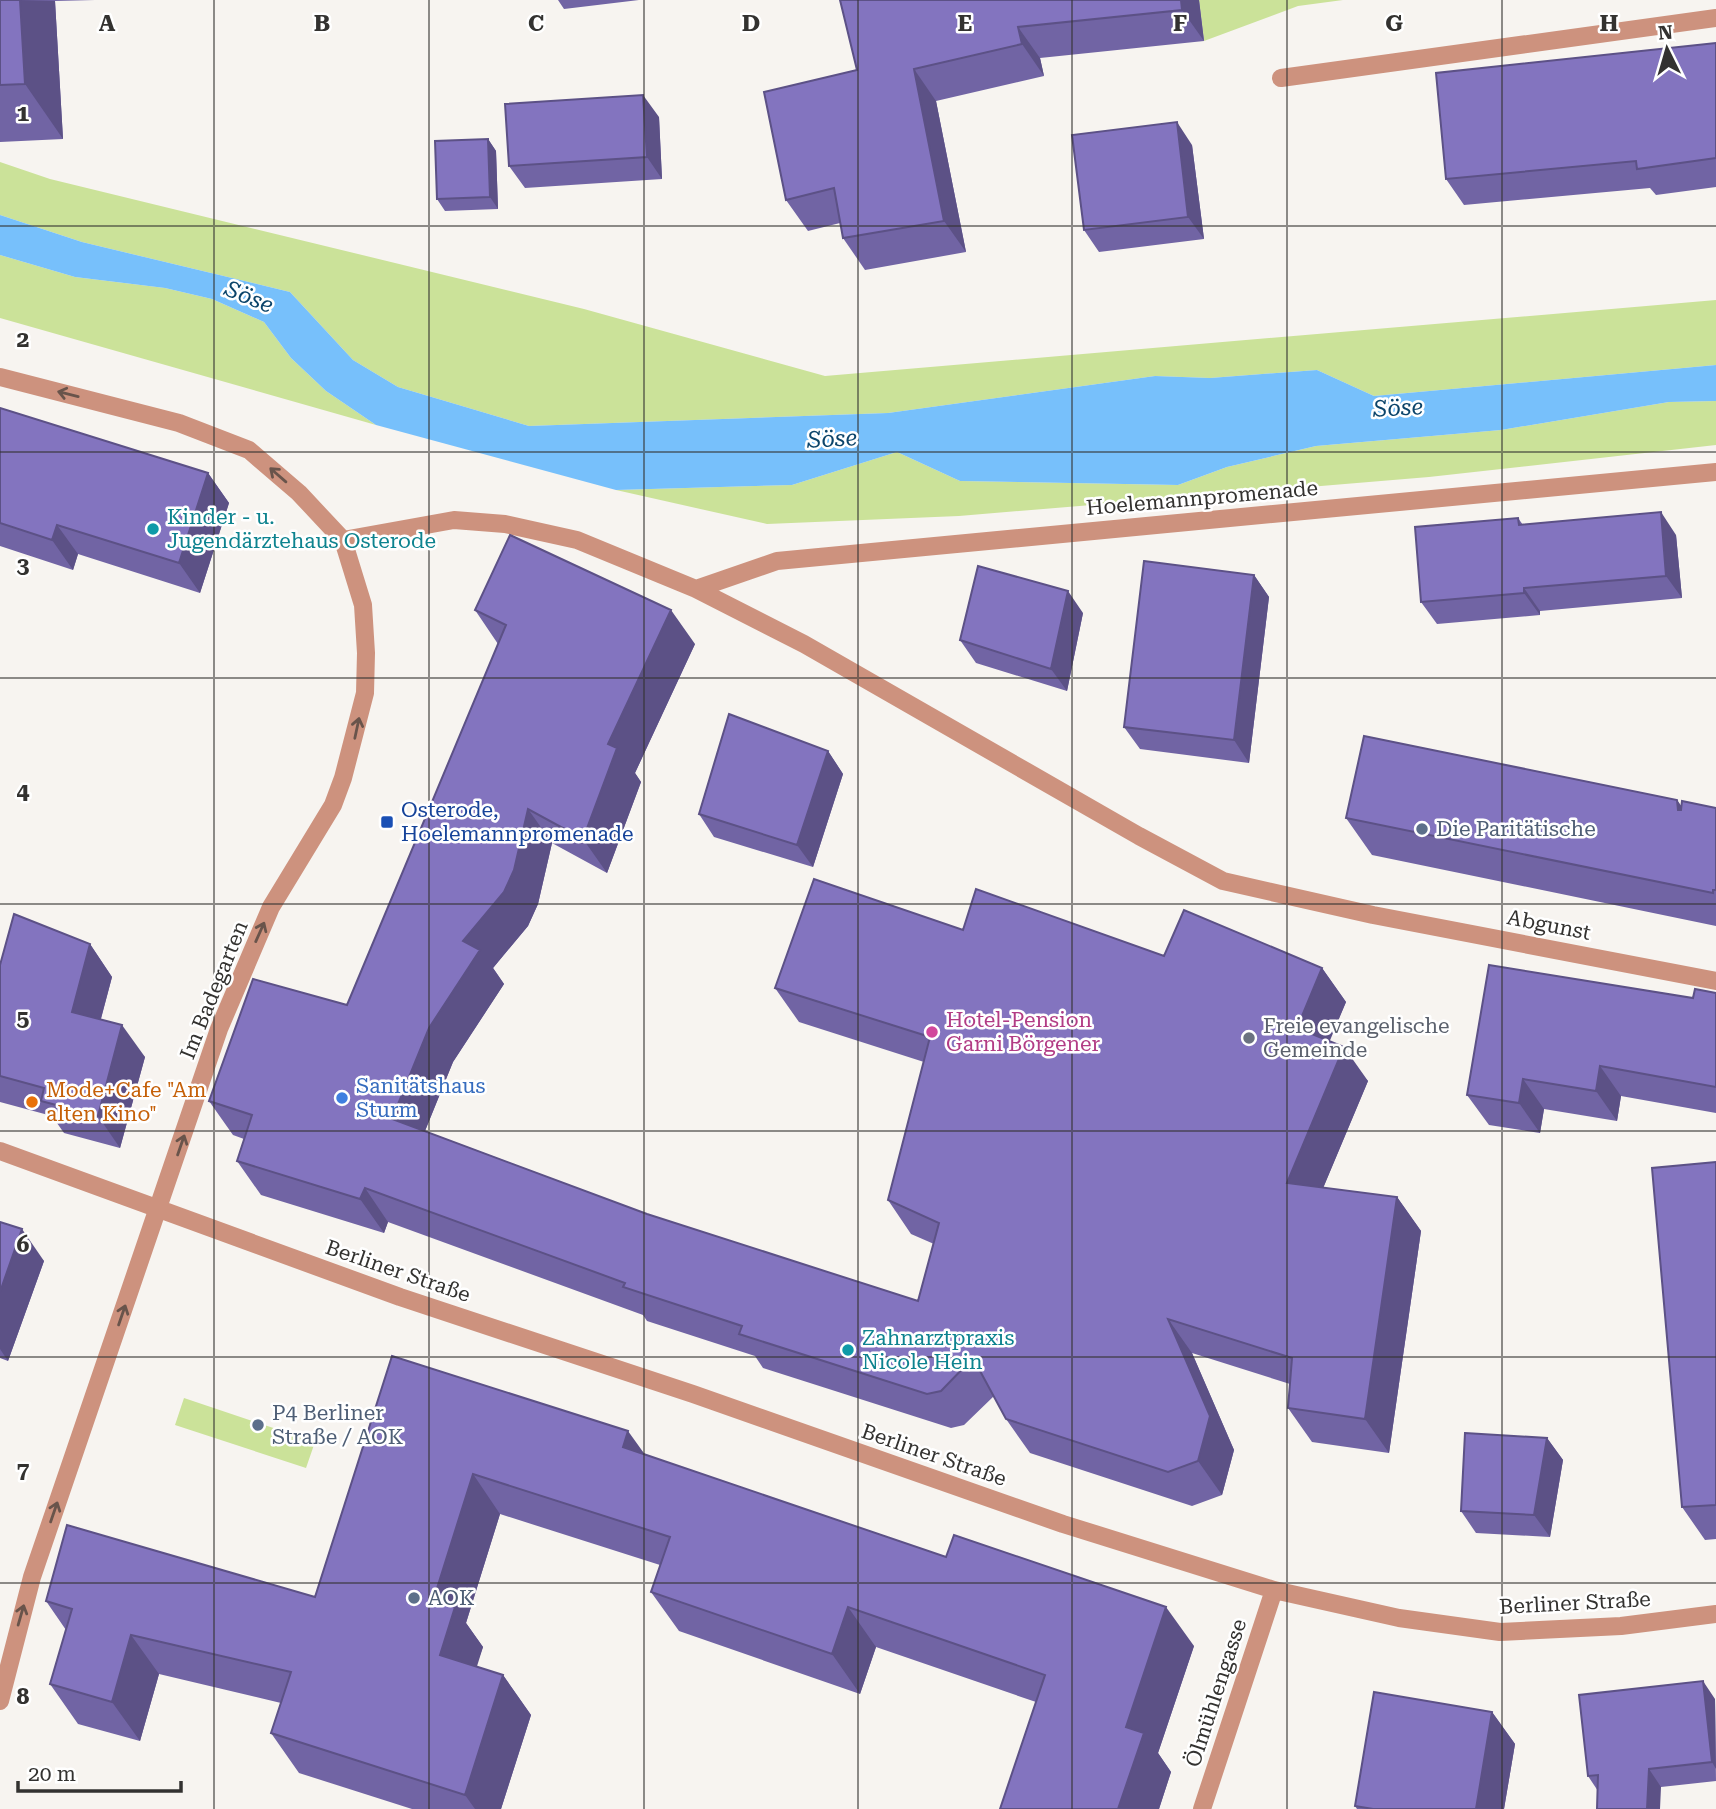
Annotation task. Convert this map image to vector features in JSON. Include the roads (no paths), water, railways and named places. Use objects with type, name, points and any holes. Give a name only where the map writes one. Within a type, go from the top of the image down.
[{"type":"street","points":[[1281,78],[1716,18]]},
{"type":"street","points":[[0,377],[179,423],[250,450],[299,493],[343,540],[454,520],[505,524],[577,540],[696,589]]},
{"type":"street","name":"Hoelemannpromenade","points":[[696,589],[777,561],[1716,472]]},
{"type":"street","name":"Im Badegarten","points":[[0,1701],[32,1577],[219,1030],[271,907],[332,804],[352,751],[365,693],[366,653],[363,605],[343,540]]},
{"type":"street","name":"Abgunst","points":[[696,589],[804,644],[1139,836],[1223,881],[1373,915],[1716,981]]},
{"type":"street","name":"Berliner Straße","points":[[0,1151],[401,1297],[693,1394],[1063,1524],[1274,1590],[1399,1618],[1500,1632],[1621,1626],[1716,1614]]},
{"type":"street","name":"Ölmühlengasse","points":[[1202,1809],[1274,1590]]},
{"type":"water","name":"Söse","points":[[0,215],[82,242],[290,292],[353,360],[398,387],[529,426],[888,413],[1155,376],[1210,378],[1317,370],[1374,396],[1716,365],[1716,401],[1669,402],[1501,430],[1316,446],[1227,467],[1178,485],[960,481],[897,452],[792,485],[616,490],[376,425],[326,391],[291,358],[264,322],[212,299],[165,288],[75,277],[0,255]]},
{"type":"place","name":"Kinder - u. Jugendärztehaus Osterode","points":[[153,529]]},
{"type":"place","name":"Osterode, Hoelemannpromenade","points":[[387,822]]},
{"type":"place","name":"Die Paritätische","points":[[1422,829]]},
{"type":"place","name":"Hotel-Pension Garni Börgener","points":[[932,1032]]},
{"type":"place","name":"Freie evangelische Gemeinde","points":[[1249,1038]]},
{"type":"place","name":"Sanitätshaus Sturm","points":[[342,1098]]},
{"type":"place","name":"Mode+Cafe \"Am alten Kino\"","points":[[32,1102]]},
{"type":"place","name":"Zahnarztpraxis Nicole Hein","points":[[848,1350]]},
{"type":"place","name":"P4 Berliner Straße / AOK","points":[[258,1425]]},
{"type":"place","name":"AOK","points":[[414,1598]]}]
